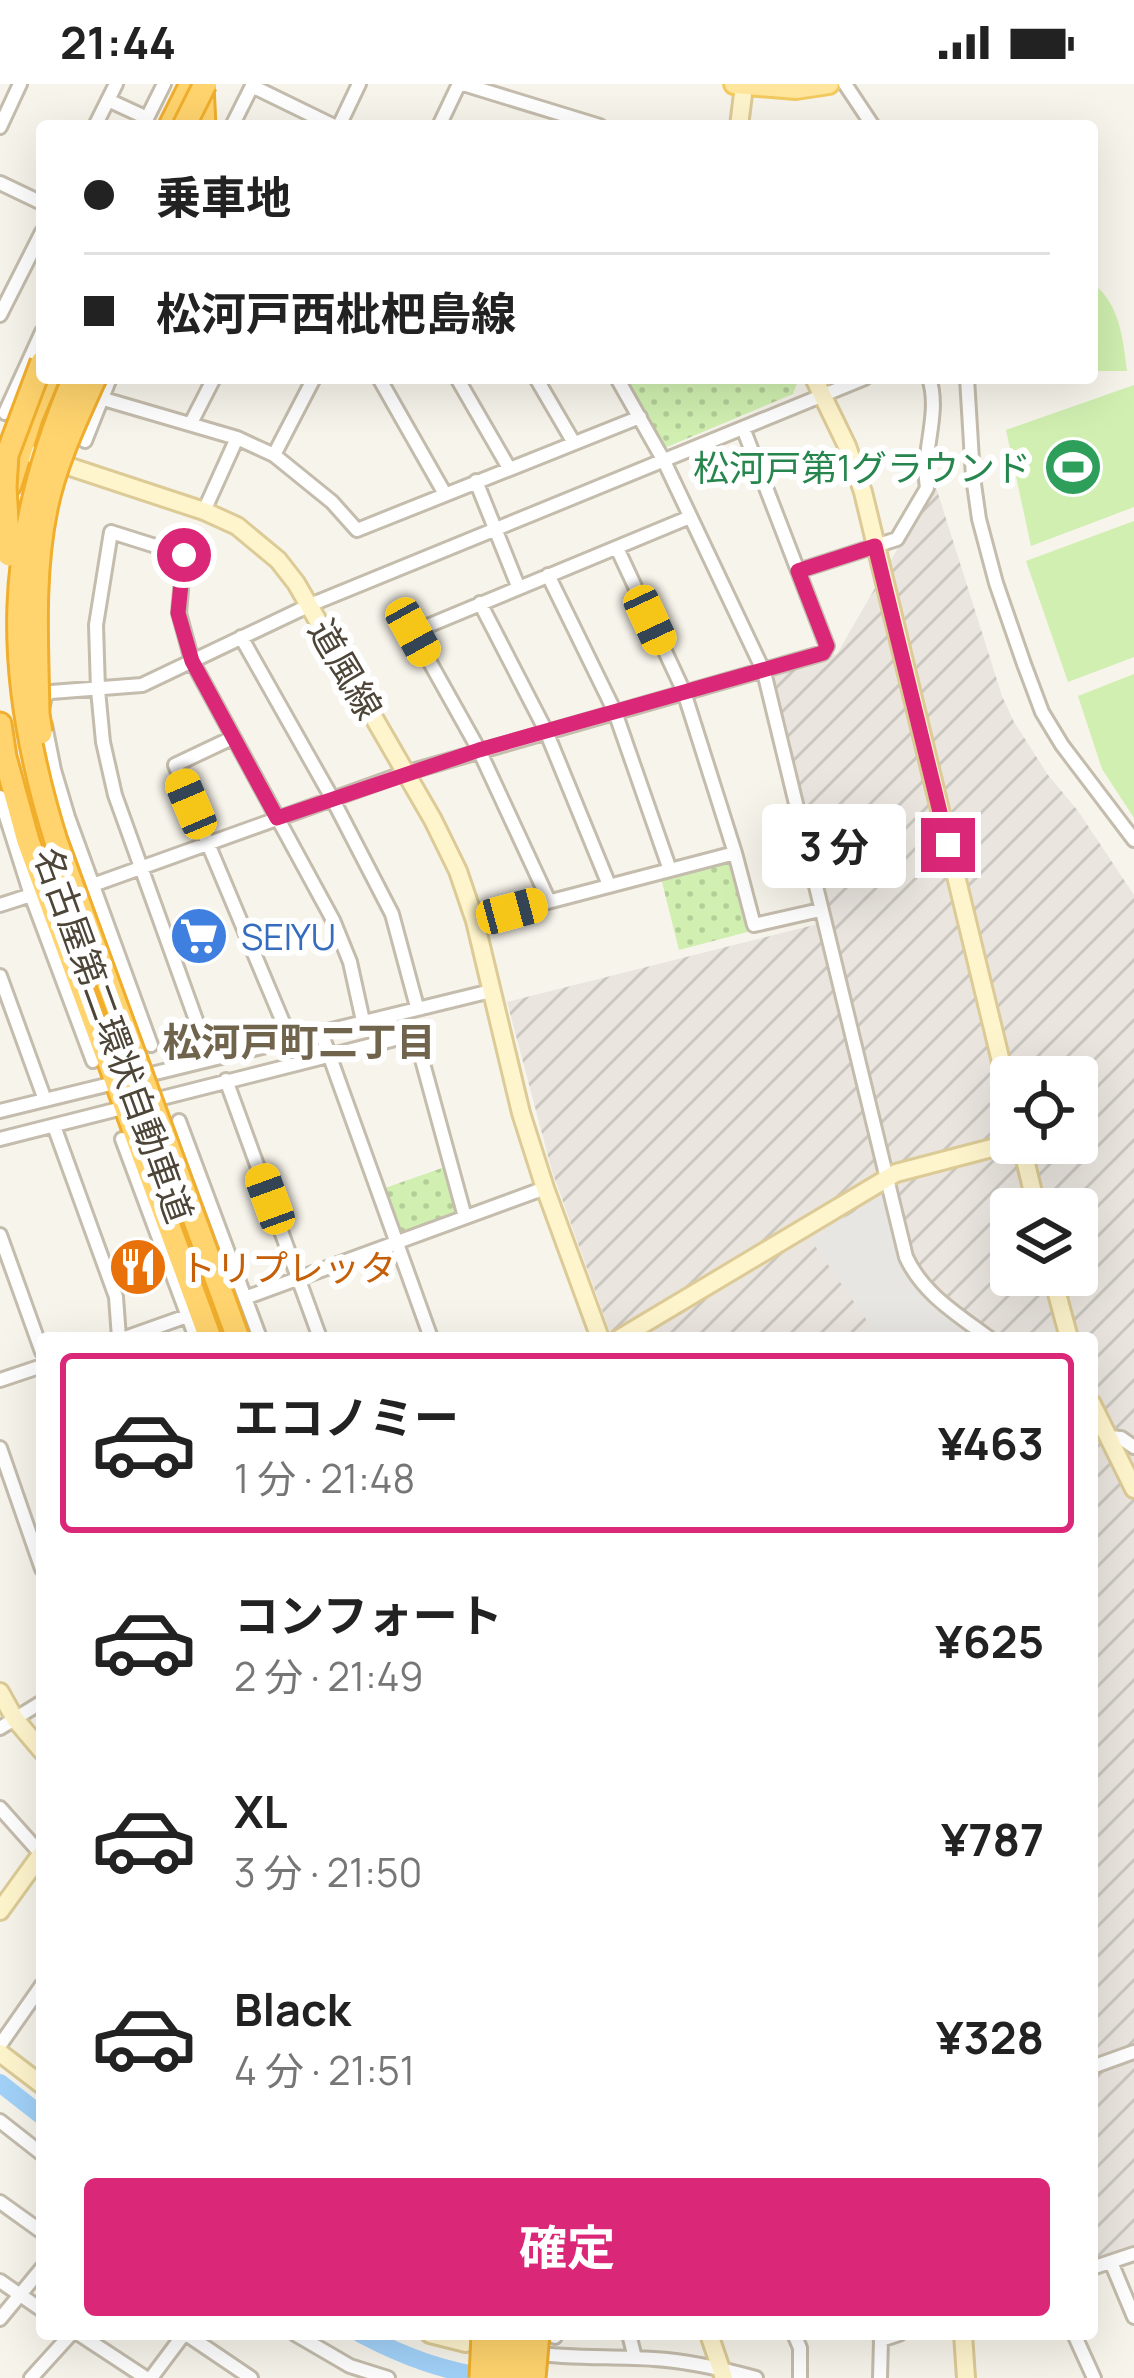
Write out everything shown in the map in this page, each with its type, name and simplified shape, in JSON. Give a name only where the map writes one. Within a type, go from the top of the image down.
[{"type":"highway","points":[[173,120],[191,84]]},
{"type":"highway","points":[[187,120],[203,84]]},
{"type":"highway","points":[[201,120],[203,84]]},
{"type":"highway","points":[[204,120],[220,84]]},
{"type":"highway","points":[[5,546],[8,454],[33,366]]},
{"type":"highway","points":[[5,546],[10,448],[49,384]]},
{"type":"highway","name":"名古屋第二環状自動車道","points":[[49,384],[5,546],[8,688],[14,736],[82,954],[222,1332]]},
{"type":"highway","name":"名古屋第二環状自動車道","points":[[72,384],[43,460],[28,520],[19,599],[21,688],[37,782],[236,1332]]},
{"type":"highway","points":[[92,384],[46,509],[38,576],[38,714],[58,817],[112,993]]},
{"type":"highway","points":[[0,724],[28,841],[147,1165],[159,1219],[207,1332]]},
{"type":"highway","points":[[514,2378],[517,2340]]},
{"type":"highway","points":[[534,2378],[547,2340]]},
{"type":"highway","points":[[481,2378],[490,2350]]},
{"type":"main road","points":[[734,84],[796,89],[830,84]]},
{"type":"street","points":[[0,128],[20,84]]},
{"type":"street","points":[[98,120],[116,84]]},
{"type":"street","points":[[146,120],[164,84]]},
{"type":"street","points":[[339,120],[359,84]]},
{"type":"street","points":[[443,120],[461,84],[577,120]]},
{"type":"street","points":[[844,84],[869,120]]},
{"type":"street","points":[[235,120],[252,85],[324,120]]},
{"type":"street","points":[[740,120],[744,85]]},
{"type":"street","points":[[108,100],[142,120]]},
{"type":"street","points":[[0,183],[36,200]]},
{"type":"street","points":[[0,315],[36,261]]},
{"type":"street","points":[[5,413],[33,366]]},
{"type":"street","points":[[85,441],[108,384]]},
{"type":"street","points":[[191,424],[211,384]]},
{"type":"street","points":[[274,455],[311,384]]},
{"type":"street","points":[[382,384],[445,494]]},
{"type":"street","points":[[460,384],[509,468]]},
{"type":"street","points":[[540,384],[574,443]]},
{"type":"street","points":[[621,384],[664,460],[764,672],[906,1257],[928,1291],[980,1332]]},
{"type":"street","points":[[817,384],[863,492],[1000,1056]]},
{"type":"street","points":[[151,1045],[54,770],[45,696],[142,685],[310,605],[851,384]]},
{"type":"street","points":[[798,571],[897,539],[928,488],[924,470],[931,384]]},
{"type":"street","points":[[967,384],[980,519],[1024,664],[1042,712],[1062,745],[1134,840]]},
{"type":"street","points":[[107,400],[237,438],[274,455],[332,502],[357,530],[640,417]]},
{"type":"street","points":[[93,885],[405,772],[823,653],[827,646],[743,428]]},
{"type":"street","points":[[204,511],[237,438]]},
{"type":"street","name":"道風線","points":[[10,448],[237,526],[278,560],[310,605],[458,872],[475,921],[521,1113],[598,1332]]},
{"type":"street","points":[[476,482],[518,586]]},
{"type":"street","points":[[549,901],[479,750],[413,632],[690,517]]},
{"type":"street","points":[[210,1059],[140,868],[103,742],[96,625],[111,532],[184,555],[178,613],[192,661],[343,942],[363,1021]]},
{"type":"street","points":[[617,548],[684,692],[754,925],[820,910]]},
{"type":"street","points":[[548,575],[615,712],[670,869]]},
{"type":"street","points":[[480,603],[547,731],[609,885]]},
{"type":"street","points":[[242,637],[392,914],[417,1007]]},
{"type":"street","points":[[232,738],[175,765],[290,1039]]},
{"type":"street","points":[[0,797],[93,1060]]},
{"type":"street","points":[[475,921],[735,853]]},
{"type":"street","points":[[0,905],[31,895]]},
{"type":"street","points":[[79,981],[110,932]]},
{"type":"street","points":[[0,976],[45,1100]]},
{"type":"street","points":[[0,1111],[490,991]]},
{"type":"street","points":[[321,1032],[429,1332]]},
{"type":"street","points":[[0,1139],[415,1034],[465,1217]]},
{"type":"street","points":[[226,1080],[318,1332]]},
{"type":"street","points":[[179,1120],[258,1332]]},
{"type":"street","points":[[54,1126],[116,1297],[121,1332]]},
{"type":"street","points":[[122,1139],[159,1219],[194,1332]]},
{"type":"street","points":[[630,1332],[896,1172],[990,1148]]},
{"type":"street","points":[[147,1165],[208,1198]]},
{"type":"street","points":[[245,1298],[544,1188]]},
{"type":"street","points":[[0,1235],[36,1335]]},
{"type":"street","points":[[1058,1296],[1068,1332]]},
{"type":"street","points":[[140,1332],[188,1316]]},
{"type":"street","points":[[0,1380],[36,1368]]},
{"type":"street","points":[[1098,1420],[1134,1489]]},
{"type":"street","points":[[1107,1437],[1134,1447]]},
{"type":"street","points":[[0,1448],[36,1552]]},
{"type":"street","points":[[0,1692],[8,1724],[36,1746]]},
{"type":"street","points":[[8,1724],[36,1706]]},
{"type":"street","points":[[0,1808],[36,1847]]},
{"type":"street","points":[[0,1911],[36,1861]]},
{"type":"street","points":[[36,1994],[0,2049],[36,2080]]},
{"type":"street","points":[[1098,2065],[1134,2052]]},
{"type":"street","points":[[0,2121],[36,2149]]},
{"type":"street","points":[[0,2202],[36,2228]]},
{"type":"street","points":[[1098,2266],[1134,2254]]},
{"type":"street","points":[[1111,2262],[1134,2317]]},
{"type":"street","points":[[0,2319],[36,2276]]},
{"type":"street","points":[[0,2282],[36,2306]]},
{"type":"street","points":[[31,2378],[69,2340]]},
{"type":"street","points":[[85,2340],[148,2378],[180,2340]]},
{"type":"street","points":[[194,2340],[251,2378]]},
{"type":"street","points":[[303,2340],[347,2372],[388,2378]]},
{"type":"street","points":[[452,2340],[490,2350],[634,2358],[756,2378]]},
{"type":"street","points":[[630,2340],[634,2358]]},
{"type":"street","points":[[711,2340],[723,2373]]},
{"type":"street","points":[[797,2340],[800,2378]]},
{"type":"street","points":[[880,2340],[880,2378]]},
{"type":"street","points":[[963,2340],[966,2378],[979,2378]]},
{"type":"street","points":[[1077,2340],[1094,2378]]},
{"type":"shaded area","points":[[935,484],[1014,722],[1134,895],[1134,2247],[1098,2259],[1098,1332],[610,1332],[552,1171],[507,1002],[830,921],[771,677],[837,654]]},
{"type":"shaded area","points":[[882,1195],[887,1197],[911,1277],[974,1332],[875,1332],[810,1239]]},
{"type":"green space","points":[[1098,288],[1114,311],[1127,371],[1098,371]]},
{"type":"green space","points":[[627,384],[797,384],[793,394],[667,447]]},
{"type":"green space","name":"松河戸第1グラウンド","points":[[1134,385],[1134,507],[1031,546],[1006,430]]},
{"type":"green space","points":[[1134,521],[1134,657],[1068,682],[1026,561]]},
{"type":"green space","points":[[1134,674],[1134,818],[1102,769],[1078,696]]},
{"type":"green space","points":[[730,860],[751,931],[679,950],[661,878]]},
{"type":"green space","points":[[445,1167],[457,1214],[401,1234],[385,1188]]},
{"type":"waterway","points":[[0,2083],[36,2111]]},
{"type":"waterway","points":[[373,2340],[425,2362],[492,2378]]},
{"type":"place","name":"松河戸第1グラウンド","points":[[1073,467]]},
{"type":"place","name":"SEIYU","points":[[199,936]]},
{"type":"place","name":"トリプレッタ","points":[[138,1267]]},
{"type":"district","name":"松河戸町二丁目","points":[[299,1041]]},
{"type":"route","points":[[184,555],[178,613],[192,661],[277,818],[405,772],[823,653],[827,646],[798,571],[875,546],[948,845]]}]
